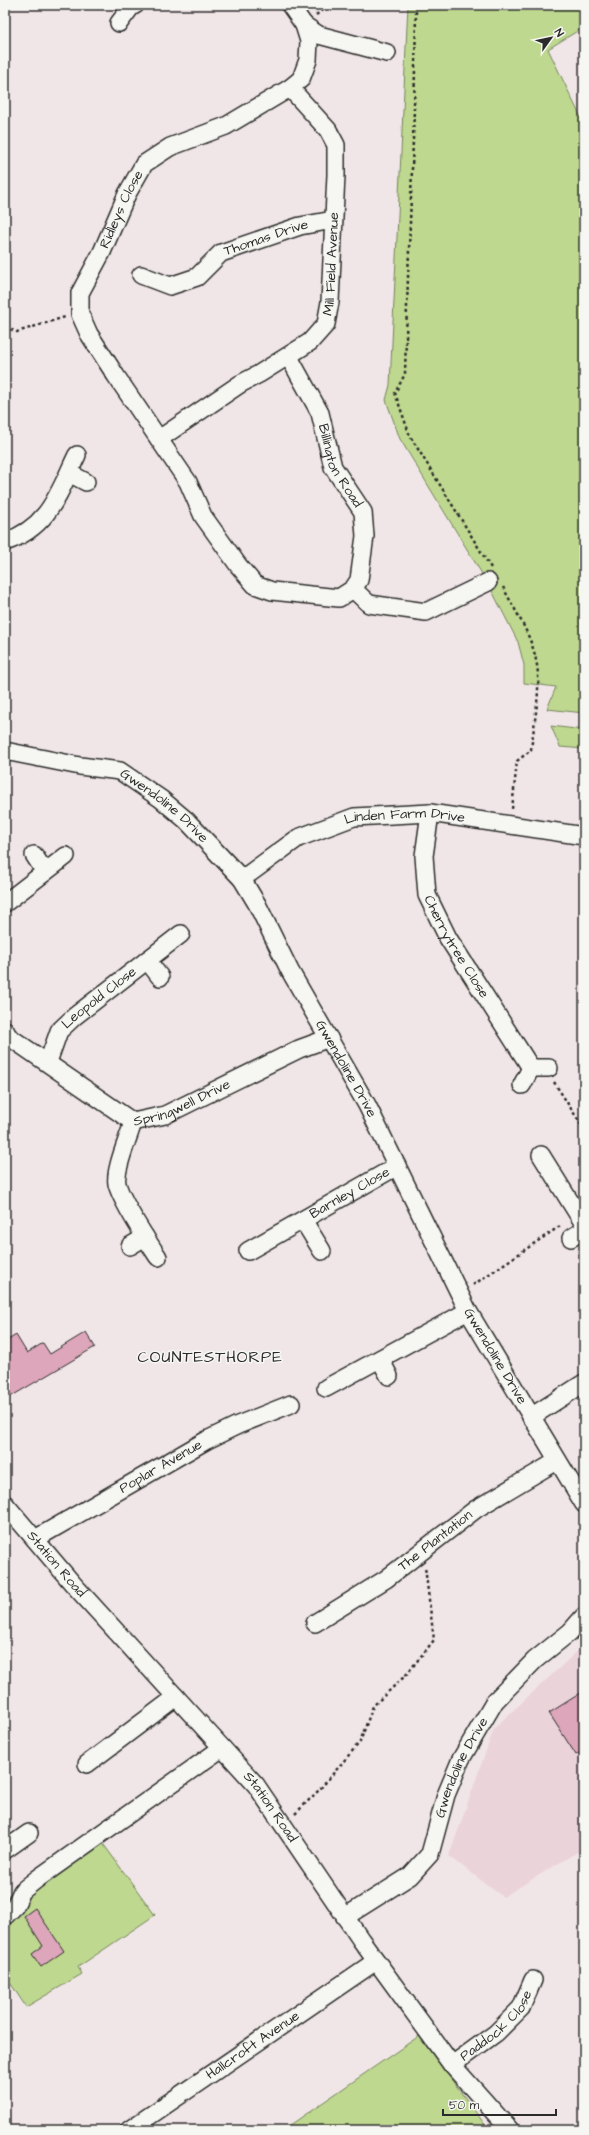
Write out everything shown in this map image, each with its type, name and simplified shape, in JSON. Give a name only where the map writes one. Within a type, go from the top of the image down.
[{"type":"street","name":"Ridleys Close","points":[[160,439],[89,334],[80,314],[80,293],[102,252],[127,194],[144,164],[170,147],[226,126],[290,88],[301,79],[308,60],[309,41],[304,25],[290,5]]},
{"type":"street","points":[[119,23],[132,6]]},
{"type":"street","points":[[304,25],[319,35],[386,53]]},
{"type":"street","name":"Mill Field Avenue","points":[[160,439],[240,384],[289,357],[310,342],[326,324],[330,302],[336,145],[328,130],[290,88]]},
{"type":"street","name":"Thomas Drive","points":[[142,275],[170,286],[197,277],[221,253],[300,226],[333,220]]},
{"type":"street","name":"Billington Road","points":[[289,357],[320,412],[333,467],[363,512],[365,536],[359,580],[353,589]]},
{"type":"street","points":[[160,439],[188,482],[203,516],[238,565],[255,585],[272,590],[339,598],[353,589],[369,604],[426,612],[494,579]]},
{"type":"street","points":[[5,542],[19,537],[37,526],[52,506],[77,455]]},
{"type":"street","points":[[68,473],[86,482]]},
{"type":"street","name":"Gwendoline Drive","points":[[5,751],[80,766],[120,771],[161,799],[186,820],[242,879],[257,904],[290,971],[367,1105],[468,1312],[584,1504]]},
{"type":"street","name":"Linden Farm Drive","points":[[242,879],[298,838],[354,818],[430,813],[584,836]]},
{"type":"street","name":"Cherrytree Close","points":[[430,813],[424,856],[427,895],[448,938],[531,1068]]},
{"type":"street","points":[[34,855],[45,872]]},
{"type":"street","points":[[5,903],[66,856]]},
{"type":"street","name":"Leopold Close","points":[[48,1062],[59,1031],[75,1016],[181,934]]},
{"type":"street","name":"Leopold Close","points":[[147,960],[160,977]]},
{"type":"street","name":"Springwell Drive","points":[[5,1030],[8,1036],[48,1062],[133,1122],[165,1116],[299,1049],[329,1038]]},
{"type":"street","points":[[522,1085],[531,1068],[549,1068]]},
{"type":"street","points":[[133,1122],[119,1167],[117,1184],[123,1198],[158,1257]]},
{"type":"street","points":[[541,1155],[579,1226]]},
{"type":"street","name":"Barnley Close","points":[[248,1251],[397,1166]]},
{"type":"street","name":"Barnley Close","points":[[303,1220],[322,1251]]},
{"type":"street","points":[[130,1246],[146,1237]]},
{"type":"street","points":[[326,1388],[468,1312]]},
{"type":"street","points":[[380,1359],[389,1376]]},
{"type":"street","points":[[531,1417],[584,1383]]},
{"type":"street","name":"Poplar Avenue","points":[[35,1539],[207,1440],[238,1425],[291,1404]]},
{"type":"street","name":"The Plantation","points":[[315,1623],[386,1579],[422,1549],[476,1509],[557,1461]]},
{"type":"street","name":"Station Road","points":[[5,1504],[72,1584],[256,1785],[284,1824],[345,1917],[452,2066],[510,2130]]},
{"type":"street","name":"Gwendoline Drive","points":[[345,1917],[410,1876],[430,1854],[446,1795],[461,1759],[495,1701],[535,1660],[570,1632],[584,1616]]},
{"type":"street","points":[[87,1764],[176,1698]]},
{"type":"street","points":[[5,1916],[15,1906],[22,1891],[37,1879],[222,1748]]},
{"type":"street","points":[[5,1850],[29,1833]]},
{"type":"street","name":"Hallcroft Avenue","points":[[129,2130],[376,1961]]},
{"type":"street","name":"Paddock Close","points":[[452,2066],[496,2033],[521,2008],[533,1980]]},
{"type":"path","points":[[416,5],[415,92],[405,374],[395,394],[410,436],[530,638],[536,661],[537,685],[531,750],[517,761],[510,824]]},
{"type":"path","points":[[5,328],[17,332],[65,317],[80,314]]},
{"type":"path","points":[[549,1068],[550,1076],[584,1129]]},
{"type":"path","points":[[460,1295],[518,1253],[579,1226]]},
{"type":"path","points":[[284,1824],[320,1789],[360,1742],[373,1706],[406,1675],[434,1640],[422,1549]]},
{"type":"shaded area","points":[[584,1645],[584,1848],[503,1897],[449,1856],[494,1728]]},
{"type":"green space","points":[[408,5],[584,5],[584,27],[548,49],[584,124],[584,713],[547,709],[556,687],[524,683],[524,665],[518,642],[490,587],[400,439],[386,400],[390,385]]},
{"type":"green space","points":[[551,726],[584,730],[584,749],[560,747]]},
{"type":"green space","points":[[96,1834],[155,1915],[78,1967],[82,1974],[26,2007],[5,1975],[5,1898]]},
{"type":"green space","points":[[419,2036],[489,2130],[283,2130]]},
{"type":"building","points":[[86,1332],[95,1347],[5,1400],[5,1342],[16,1335],[27,1353],[43,1343],[50,1354]]},
{"type":"building","points":[[584,1691],[584,1750],[576,1755],[549,1713]]},
{"type":"building","points":[[35,1908],[64,1951],[41,1967],[32,1954],[43,1946],[24,1916]]},
{"type":"district","name":"COUNTESTHORPE","points":[[210,1357]]}]
